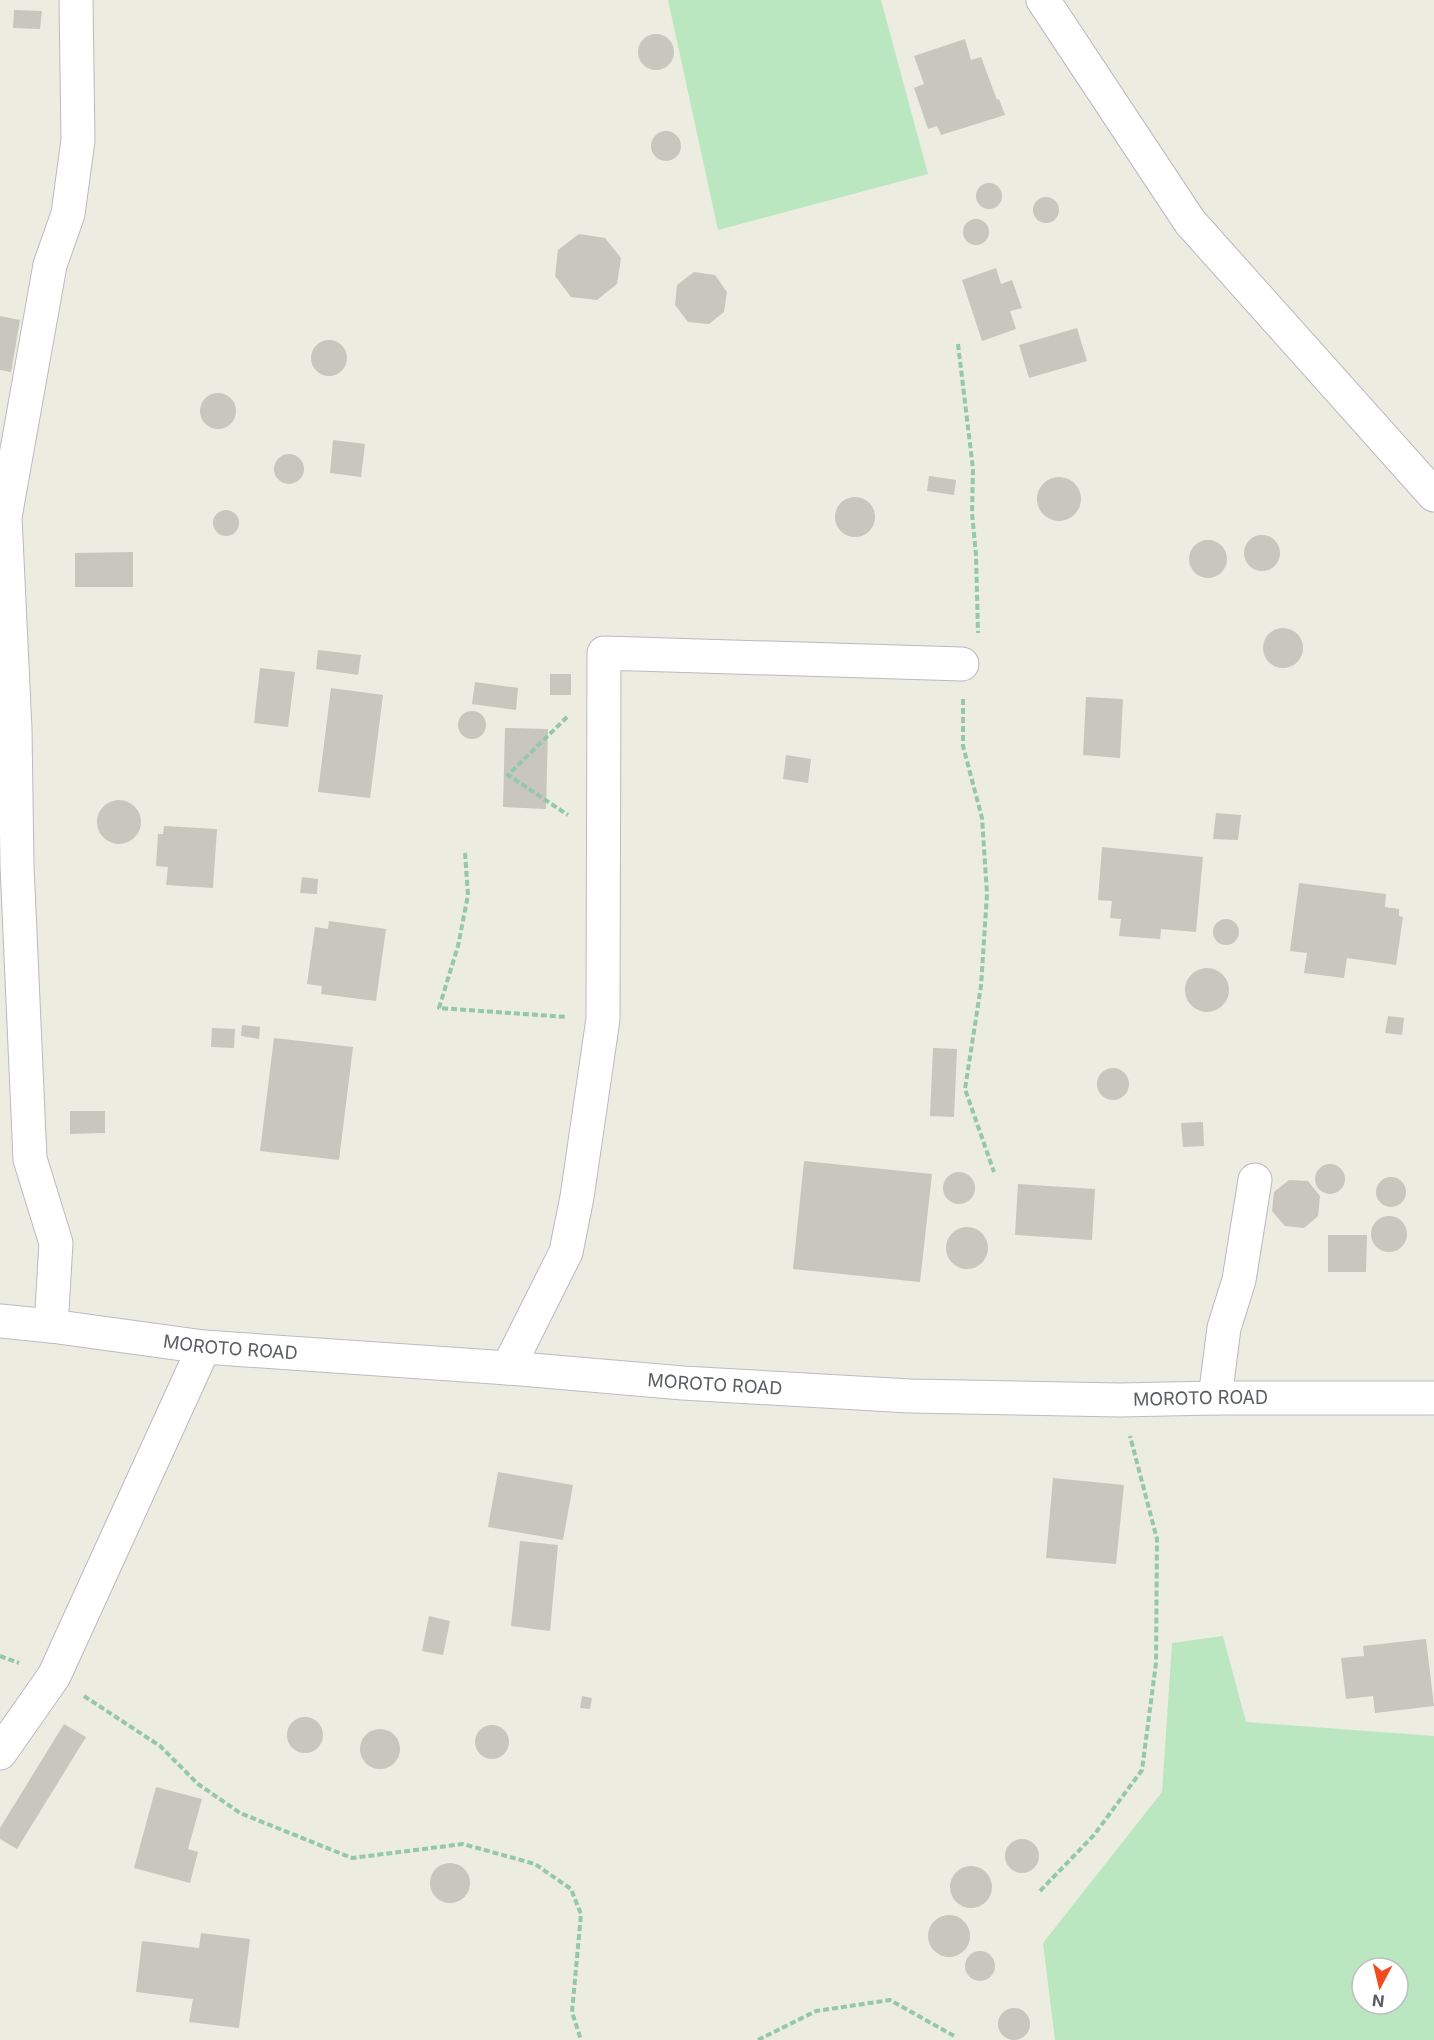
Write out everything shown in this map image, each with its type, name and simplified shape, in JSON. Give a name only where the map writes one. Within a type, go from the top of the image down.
[{"type":"street","points":[[51,1326],[56,1243],[30,1159],[9,902],[15,729],[4,517],[50,265],[68,213],[78,140],[76,0]]},
{"type":"street","points":[[1044,0],[1190,222],[1434,495]]},
{"type":"street","points":[[508,1368],[566,1252],[577,1197],[603,1019],[604,653],[962,664]]},
{"type":"street","points":[[1215,1398],[1224,1328],[1239,1280],[1255,1180]]},
{"type":"street","name":"MOROTO ROAD","points":[[0,1321],[204,1347],[684,1383],[910,1396],[1120,1400],[1434,1398]]},
{"type":"street","points":[[0,1753],[54,1676],[204,1347]]},
{"type":"path","points":[[958,344],[973,469],[972,513],[976,555],[978,635],[962,664],[963,746],[982,818],[987,894],[981,986],[965,1089],[994,1172]]},
{"type":"path","points":[[603,839],[508,775],[604,681]]},
{"type":"path","points":[[465,853],[468,895],[458,946],[439,1008],[603,1019]]},
{"type":"path","points":[[1040,1892],[1094,1835],[1142,1770],[1156,1662],[1157,1539],[1120,1400]]},
{"type":"path","points":[[0,1656],[54,1676],[160,1746],[198,1784],[240,1813],[352,1858],[463,1844],[535,1863],[572,1889],[581,1914],[572,2012],[581,2040]]},
{"type":"path","points":[[758,2040],[816,2011],[890,2000],[956,2037]]},
{"type":"green space","points":[[668,0],[881,0],[928,174],[718,230]]},
{"type":"green space","points":[[1223,1636],[1246,1722],[1434,1736],[1434,2040],[1055,2040],[1043,1943],[1162,1792],[1172,1643]]},
{"type":"building","points":[[14,10],[42,11],[40,29],[13,28]]},
{"type":"building","points":[[656,34],[669,39],[674,52],[669,65],[656,70],[643,65],[638,52],[643,39]]},
{"type":"building","points":[[965,39],[971,60],[981,57],[1005,115],[941,135],[937,126],[928,129],[914,88],[924,84],[914,56]]},
{"type":"building","points":[[666,131],[672,132],[680,140],[680,152],[672,160],[666,161],[660,160],[652,152],[651,146],[652,140],[660,132]]},
{"type":"building","points":[[989,183],[998,187],[1002,196],[998,205],[989,209],[980,205],[976,196],[980,187]]},
{"type":"building","points":[[1046,197],[1055,201],[1059,210],[1055,219],[1046,223],[1037,219],[1033,210],[1037,201]]},
{"type":"building","points":[[976,219],[985,223],[989,232],[985,241],[976,245],[967,241],[963,232],[967,223]]},
{"type":"building","points":[[579,234],[605,238],[621,258],[617,284],[597,300],[571,297],[555,276],[558,250]]},
{"type":"building","points":[[996,268],[1001,284],[1012,280],[1022,308],[1010,311],[1016,329],[982,341],[962,280]]},
{"type":"building","points":[[694,272],[715,275],[727,292],[724,312],[709,324],[688,322],[675,305],[677,285]]},
{"type":"building","points":[[0,316],[20,320],[11,372],[0,370]]},
{"type":"building","points":[[1077,328],[1087,361],[1029,378],[1019,345]]},
{"type":"building","points":[[329,340],[342,345],[347,358],[342,371],[329,376],[316,371],[311,358],[316,345]]},
{"type":"building","points":[[218,393],[231,398],[236,411],[231,424],[218,429],[205,424],[200,411],[205,398]]},
{"type":"building","points":[[333,440],[365,444],[361,477],[330,473]]},
{"type":"building","points":[[289,454],[295,455],[303,463],[303,475],[295,483],[289,484],[283,483],[275,475],[274,469],[275,463],[283,455]]},
{"type":"building","points":[[929,476],[956,480],[954,495],[927,491]]},
{"type":"building","points":[[1059,477],[1068,478],[1075,483],[1080,490],[1080,508],[1075,515],[1068,520],[1059,521],[1050,520],[1043,515],[1038,508],[1037,499],[1038,490],[1043,483],[1050,478]]},
{"type":"building","points":[[855,497],[869,503],[875,517],[869,531],[855,537],[841,531],[835,517],[841,503]]},
{"type":"building","points":[[226,510],[235,514],[239,523],[235,532],[226,536],[217,532],[213,523],[217,514]]},
{"type":"building","points":[[1262,535],[1275,540],[1280,553],[1275,566],[1262,571],[1249,566],[1244,553],[1249,540]]},
{"type":"building","points":[[1208,540],[1221,546],[1227,559],[1221,572],[1208,578],[1195,572],[1189,559],[1195,546]]},
{"type":"building","points":[[133,552],[133,587],[75,587],[75,553]]},
{"type":"building","points":[[1283,628],[1291,629],[1297,634],[1302,640],[1302,656],[1297,662],[1291,667],[1283,668],[1275,667],[1269,662],[1264,656],[1263,648],[1264,640],[1269,634],[1275,629]]},
{"type":"building","points":[[318,650],[361,655],[358,675],[316,669]]},
{"type":"building","points":[[260,668],[295,672],[288,727],[254,723]]},
{"type":"building","points":[[550,674],[571,674],[571,695],[550,695]]},
{"type":"building","points":[[475,682],[518,688],[516,710],[472,704]]},
{"type":"building","points":[[331,688],[383,695],[370,798],[318,792]]},
{"type":"building","points":[[1086,697],[1123,699],[1120,758],[1083,755]]},
{"type":"building","points":[[472,711],[482,715],[486,725],[482,735],[472,739],[462,735],[458,725],[462,715]]},
{"type":"building","points":[[505,728],[548,729],[546,809],[503,807]]},
{"type":"building","points":[[786,755],[811,759],[808,783],[783,779]]},
{"type":"building","points":[[119,800],[128,801],[135,806],[140,813],[140,831],[135,838],[128,843],[119,844],[110,843],[103,838],[98,831],[97,822],[98,813],[103,806],[110,801]]},
{"type":"building","points":[[1216,813],[1241,815],[1238,840],[1213,839]]},
{"type":"building","points":[[164,826],[217,829],[213,888],[166,885],[168,867],[156,866],[158,834],[163,834]]},
{"type":"building","points":[[1102,847],[1203,857],[1196,932],[1161,929],[1160,939],[1119,936],[1121,919],[1110,918],[1112,901],[1098,900]]},
{"type":"building","points":[[302,877],[318,879],[317,894],[300,893]]},
{"type":"building","points":[[1299,883],[1386,894],[1385,907],[1399,909],[1399,916],[1403,917],[1396,965],[1347,958],[1344,978],[1304,973],[1307,953],[1290,951]]},
{"type":"building","points":[[1226,919],[1235,923],[1239,932],[1235,941],[1226,945],[1217,941],[1213,932],[1217,923]]},
{"type":"building","points":[[329,921],[386,929],[376,1001],[321,994],[322,986],[307,984],[315,927],[328,929]]},
{"type":"building","points":[[1207,968],[1223,974],[1229,990],[1223,1006],[1207,1012],[1191,1006],[1185,990],[1191,974]]},
{"type":"building","points":[[1388,1016],[1404,1018],[1402,1035],[1385,1033]]},
{"type":"building","points":[[242,1025],[260,1027],[259,1039],[241,1036]]},
{"type":"building","points":[[212,1028],[235,1029],[234,1048],[211,1047]]},
{"type":"building","points":[[274,1038],[353,1047],[339,1160],[260,1151]]},
{"type":"building","points":[[933,1048],[957,1049],[954,1117],[930,1116]]},
{"type":"building","points":[[1113,1068],[1124,1073],[1129,1084],[1124,1095],[1113,1100],[1102,1095],[1097,1084],[1102,1073]]},
{"type":"building","points":[[70,1111],[105,1111],[105,1133],[70,1134]]},
{"type":"building","points":[[1203,1122],[1204,1146],[1183,1147],[1181,1123]]},
{"type":"building","points":[[804,1161],[932,1174],[920,1282],[793,1269]]},
{"type":"building","points":[[1330,1164],[1336,1165],[1344,1173],[1344,1185],[1336,1193],[1330,1194],[1324,1193],[1316,1185],[1315,1179],[1316,1173],[1324,1165]]},
{"type":"building","points":[[959,1172],[970,1177],[975,1188],[970,1199],[959,1204],[948,1199],[943,1188],[948,1177]]},
{"type":"building","points":[[1391,1177],[1402,1181],[1406,1192],[1402,1203],[1391,1207],[1380,1203],[1376,1192],[1380,1181]]},
{"type":"building","points":[[1289,1180],[1308,1181],[1320,1196],[1318,1216],[1304,1228],[1285,1226],[1272,1211],[1274,1192]]},
{"type":"building","points":[[1018,1184],[1095,1189],[1092,1240],[1015,1235]]},
{"type":"building","points":[[1389,1216],[1401,1222],[1407,1234],[1401,1246],[1389,1252],[1377,1246],[1371,1234],[1377,1222]]},
{"type":"building","points":[[967,1227],[975,1228],[982,1233],[987,1240],[987,1256],[982,1263],[975,1268],[967,1269],[959,1268],[952,1263],[947,1256],[946,1248],[947,1240],[952,1233],[959,1228]]},
{"type":"building","points":[[1328,1235],[1367,1235],[1366,1272],[1328,1272]]},
{"type":"building","points":[[498,1472],[573,1485],[563,1540],[488,1527]]},
{"type":"building","points":[[1053,1478],[1124,1485],[1116,1564],[1046,1558]]},
{"type":"building","points":[[520,1541],[558,1545],[550,1631],[511,1626]]},
{"type":"building","points":[[429,1616],[450,1621],[443,1655],[422,1651]]},
{"type":"building","points":[[1426,1639],[1434,1706],[1375,1713],[1373,1696],[1346,1699],[1341,1658],[1364,1656],[1363,1646]]},
{"type":"building","points":[[582,1696],[592,1698],[590,1709],[580,1708]]},
{"type":"building","points":[[305,1717],[318,1722],[323,1735],[318,1748],[305,1753],[292,1748],[287,1735],[292,1722]]},
{"type":"building","points":[[64,1724],[86,1737],[17,1849],[0,1839],[0,1828]]},
{"type":"building","points":[[492,1725],[504,1730],[509,1742],[504,1754],[492,1759],[480,1754],[475,1742],[480,1730]]},
{"type":"building","points":[[380,1729],[394,1735],[400,1749],[394,1763],[380,1769],[366,1763],[360,1749],[366,1735]]},
{"type":"building","points":[[156,1787],[202,1799],[188,1849],[198,1852],[190,1883],[134,1868]]},
{"type":"building","points":[[1022,1839],[1034,1844],[1039,1856],[1034,1868],[1022,1873],[1010,1868],[1005,1856],[1010,1844]]},
{"type":"building","points":[[450,1863],[464,1869],[470,1883],[464,1897],[450,1903],[436,1897],[430,1883],[436,1869]]},
{"type":"building","points":[[971,1866],[979,1867],[986,1872],[991,1879],[991,1895],[986,1902],[979,1907],[971,1908],[963,1907],[956,1902],[951,1895],[950,1887],[951,1879],[956,1872],[963,1867]]},
{"type":"building","points":[[949,1915],[957,1916],[964,1921],[969,1928],[969,1944],[964,1951],[957,1956],[949,1957],[941,1956],[934,1951],[929,1944],[928,1936],[929,1928],[934,1921],[941,1916]]},
{"type":"building","points":[[201,1933],[250,1939],[239,2028],[189,2022],[193,1999],[136,1992],[142,1941],[199,1948]]},
{"type":"building","points":[[980,1951],[991,1955],[995,1966],[991,1977],[980,1981],[969,1977],[965,1966],[969,1955]]},
{"type":"building","points":[[1014,2008],[1025,2013],[1030,2024],[1025,2035],[1014,2040],[1003,2035],[998,2024],[1003,2013]]}]
